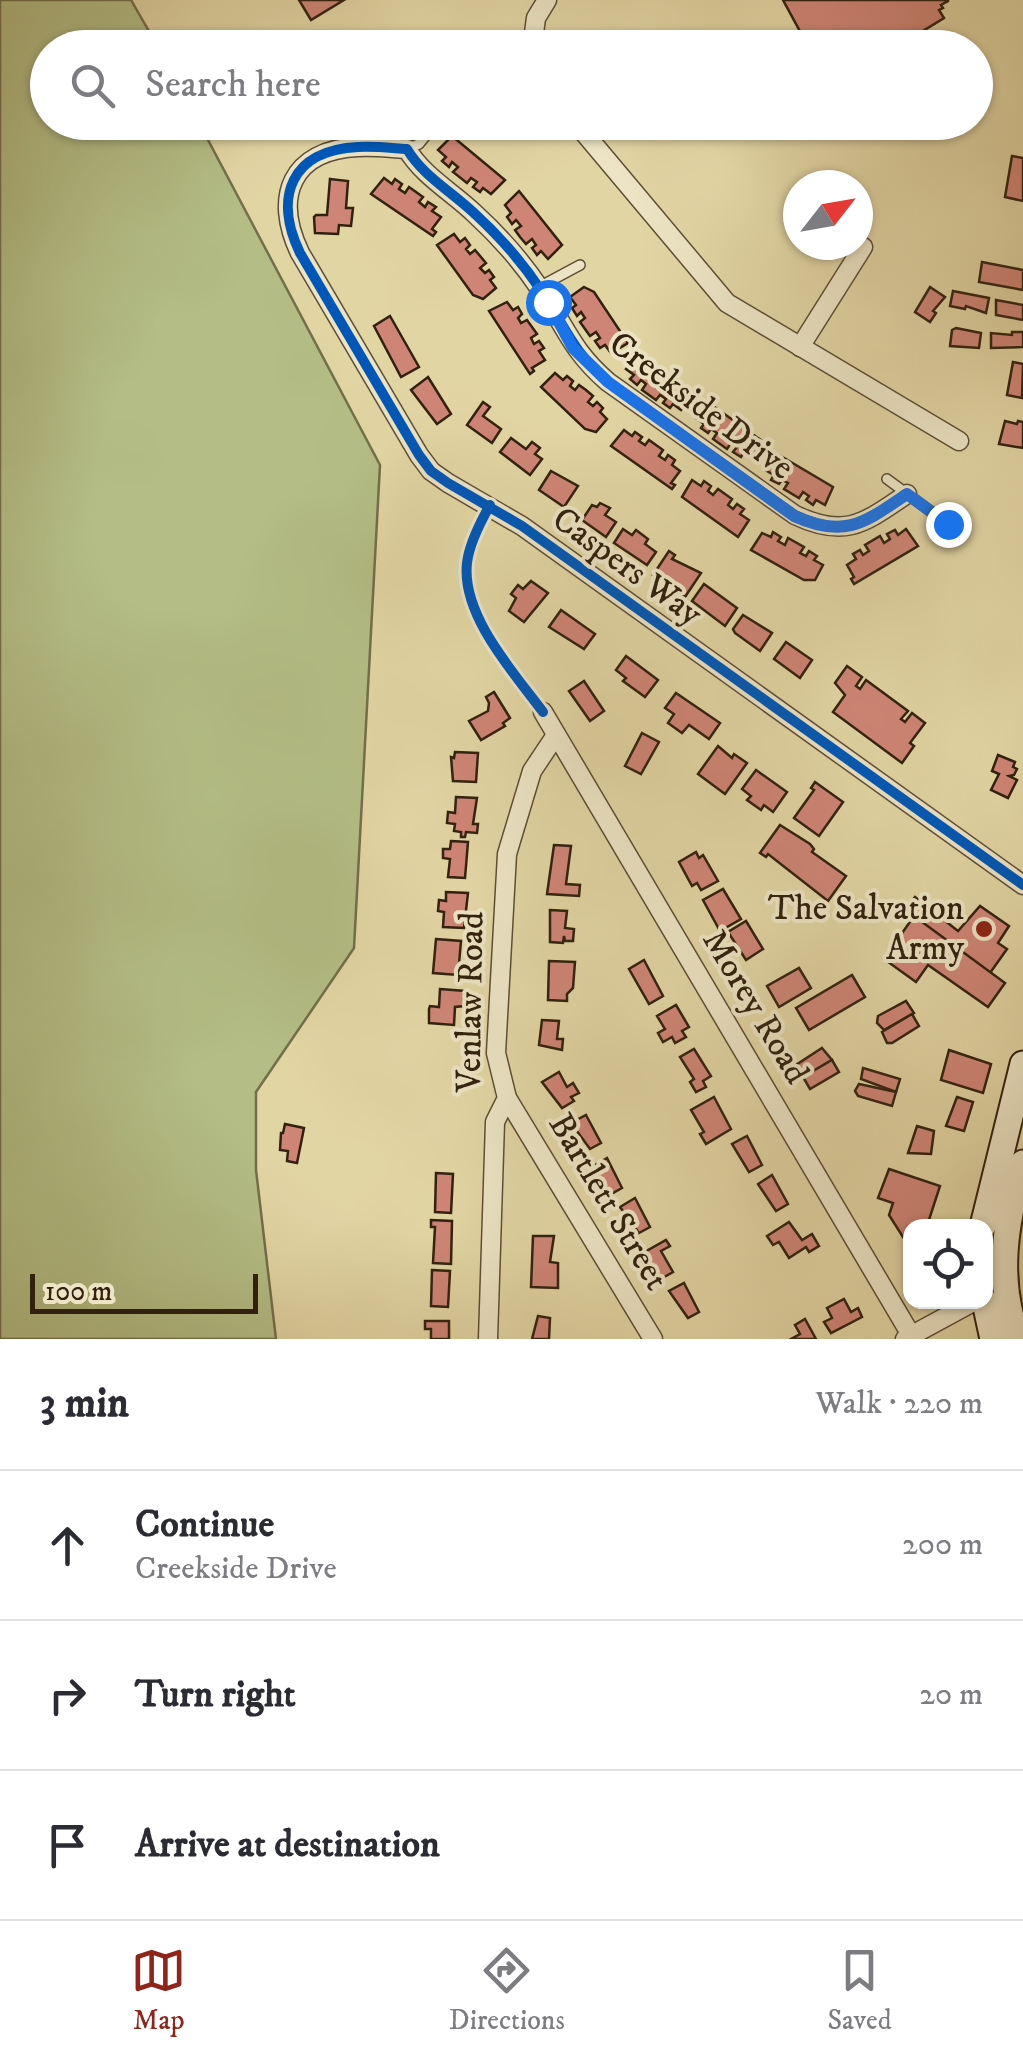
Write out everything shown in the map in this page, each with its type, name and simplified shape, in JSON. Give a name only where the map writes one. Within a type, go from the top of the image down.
[{"type":"main road","points":[[986,1219],[1023,1064]]},
{"type":"main road","points":[[992,1339],[1010,1209],[1023,1163]]},
{"type":"main road","points":[[1010,1209],[1023,1236]]},
{"type":"main road","points":[[1000,1290],[1018,1339]]},
{"type":"street","points":[[534,30],[536,18],[547,0]]},
{"type":"street","points":[[590,140],[727,303],[959,440]]},
{"type":"street","name":"Caspers Way","points":[[407,149],[358,146],[315,158],[302,169],[288,192],[286,219],[300,253],[419,455],[432,470],[522,526],[1023,885]]},
{"type":"street","name":"Creekside Drive","points":[[407,149],[414,161],[486,225],[539,287],[573,348],[587,364],[794,516],[836,529],[874,516],[907,494]]},
{"type":"street","points":[[800,347],[855,260]]},
{"type":"street","name":"Morey Road","points":[[543,712],[908,1337]]},
{"type":"street","name":"Venlaw Road","points":[[488,1339],[495,1122],[507,1098],[496,1053],[507,854],[532,771],[556,735]]},
{"type":"street","name":"Bartlett Street","points":[[507,1098],[653,1339]]},
{"type":"street","points":[[908,1337],[936,1330],[964,1309]]},
{"type":"lane","points":[[407,149],[422,140]]},
{"type":"lane","points":[[539,287],[580,265]]},
{"type":"lane","points":[[887,479],[948,524]]},
{"type":"green space","points":[[0,0],[131,0],[148,30],[30,30],[30,140],[208,140],[380,465],[354,948],[256,1092],[256,1170],[276,1339],[0,1339]]},
{"type":"building","points":[[299,0],[344,0],[311,20]]},
{"type":"building","points":[[783,0],[948,0],[939,10],[944,18],[924,30],[799,30]]},
{"type":"building","points":[[448,140],[457,140],[505,180],[491,194],[483,188],[480,192],[473,187],[477,182],[471,178],[467,183],[453,172],[458,167],[452,162],[449,167],[442,161],[446,157],[438,150]]},
{"type":"building","points":[[1012,156],[1023,158],[1023,201],[1005,197]]},
{"type":"building","points":[[384,178],[392,184],[395,179],[402,184],[399,189],[405,193],[409,187],[423,197],[419,202],[425,207],[428,202],[436,207],[432,211],[441,217],[432,229],[436,232],[433,236],[371,194]]},
{"type":"building","points":[[330,179],[348,181],[346,208],[353,208],[351,226],[339,225],[338,234],[315,233],[314,217],[327,215]]},
{"type":"building","points":[[519,191],[562,245],[548,259],[541,251],[537,255],[532,239],[526,244],[515,230],[521,226],[516,220],[512,224],[507,217],[511,213],[505,205]]},
{"type":"building","points":[[454,234],[460,242],[465,238],[470,254],[475,250],[486,263],[480,268],[485,273],[489,270],[494,277],[490,280],[496,288],[483,299],[473,295],[437,245]]},
{"type":"building","points":[[982,262],[1023,270],[1023,290],[979,282]]},
{"type":"building","points":[[584,287],[594,292],[628,343],[611,353],[605,345],[600,348],[595,341],[600,338],[596,332],[590,336],[580,322],[585,318],[581,312],[577,316],[572,308],[576,305],[570,297]]},
{"type":"building","points":[[930,287],[945,297],[933,311],[936,313],[930,322],[915,312]]},
{"type":"building","points":[[953,291],[989,298],[986,313],[966,306],[950,306]]},
{"type":"building","points":[[996,300],[1023,305],[1023,320],[996,315]]},
{"type":"building","points":[[507,302],[513,310],[518,307],[521,323],[527,320],[537,334],[531,338],[534,344],[539,341],[544,348],[539,351],[545,360],[532,368],[530,374],[489,311]]},
{"type":"building","points":[[390,316],[419,367],[401,377],[374,326]]},
{"type":"building","points":[[952,330],[981,333],[979,348],[950,346]]},
{"type":"building","points":[[1023,332],[1023,347],[991,348],[991,333]]},
{"type":"building","points":[[639,354],[694,395],[681,410],[663,403],[666,399],[660,395],[656,400],[642,390],[646,384],[641,380],[637,385],[630,379],[634,375],[626,369]]},
{"type":"building","points":[[1013,362],[1023,364],[1022,398],[1007,395]]},
{"type":"building","points":[[555,373],[563,380],[567,376],[575,390],[579,385],[593,396],[588,402],[593,406],[597,402],[603,408],[600,412],[607,419],[596,432],[585,429],[541,387]]},
{"type":"building","points":[[428,377],[451,414],[437,424],[411,390]]},
{"type":"building","points":[[483,402],[490,407],[483,416],[501,429],[492,443],[467,425]]},
{"type":"building","points":[[709,403],[765,443],[752,458],[744,452],[741,457],[733,452],[737,447],[731,443],[727,449],[713,439],[717,433],[701,428],[704,424],[696,418]]},
{"type":"building","points":[[1005,421],[1023,422],[1023,448],[999,444]]},
{"type":"building","points":[[624,430],[642,437],[639,441],[645,445],[649,440],[663,450],[659,456],[665,460],[668,455],[675,460],[672,465],[680,471],[671,483],[675,485],[672,489],[611,446]]},
{"type":"building","points":[[511,438],[526,449],[532,442],[540,448],[535,454],[542,459],[530,475],[500,452]]},
{"type":"building","points":[[774,452],[833,487],[825,505],[816,500],[813,505],[803,492],[799,498],[784,489],[788,483],[771,480],[774,475],[765,470]]},
{"type":"building","points":[[551,471],[578,486],[564,507],[539,490]]},
{"type":"building","points":[[692,480],[701,486],[704,481],[711,486],[708,491],[713,495],[718,489],[732,499],[728,505],[733,509],[737,504],[744,509],[740,514],[749,520],[738,537],[682,497]]},
{"type":"building","points":[[600,503],[610,508],[605,515],[616,522],[606,537],[582,520],[592,505],[597,507]]},
{"type":"building","points":[[623,529],[632,535],[636,530],[648,539],[645,544],[656,552],[647,565],[614,543]]},
{"type":"building","points":[[906,529],[918,546],[854,584],[847,565],[856,559],[853,554],[860,550],[863,555],[869,551],[865,545],[880,536],[884,543],[890,539],[887,534],[895,530],[898,535]]},
{"type":"building","points":[[773,532],[785,545],[788,538],[804,547],[800,553],[806,556],[809,551],[817,556],[814,560],[823,565],[815,580],[804,580],[751,550],[762,533],[771,537]]},
{"type":"building","points":[[669,551],[675,555],[672,559],[701,573],[685,597],[653,575]]},
{"type":"building","points":[[531,581],[548,593],[524,622],[509,611],[516,598],[511,594],[518,585],[523,589]]},
{"type":"building","points":[[704,584],[737,608],[725,626],[692,601]]},
{"type":"building","points":[[561,610],[595,634],[584,649],[549,627]]},
{"type":"building","points":[[743,615],[772,633],[760,651],[733,629]]},
{"type":"building","points":[[786,642],[812,660],[800,678],[774,659]]},
{"type":"building","points":[[626,656],[658,680],[645,697],[623,681],[626,678],[616,670]]},
{"type":"building","points":[[847,666],[862,677],[856,686],[860,689],[866,680],[908,711],[901,719],[905,722],[912,713],[925,723],[910,743],[914,746],[902,763],[833,712],[845,695],[835,683]]},
{"type":"building","points":[[584,681],[604,711],[590,721],[569,691]]},
{"type":"building","points":[[494,692],[510,718],[503,723],[505,726],[481,740],[469,721],[488,711],[486,697]]},
{"type":"building","points":[[676,693],[720,723],[709,739],[689,725],[682,733],[668,723],[674,714],[665,708]]},
{"type":"building","points":[[642,733],[659,742],[641,774],[625,766]]},
{"type":"building","points":[[718,746],[732,758],[734,754],[747,763],[725,794],[698,774]]},
{"type":"building","points":[[455,752],[478,753],[476,782],[453,781],[451,757]]},
{"type":"building","points":[[998,755],[1015,762],[1013,767],[1017,769],[1009,776],[1017,780],[1008,798],[991,790],[999,774],[992,771]]},
{"type":"building","points":[[756,770],[787,792],[773,812],[764,805],[761,810],[747,800],[751,796],[742,789]]},
{"type":"building","points":[[815,782],[843,802],[819,836],[794,818],[814,790],[811,788]]},
{"type":"building","points":[[456,797],[477,798],[473,824],[478,824],[477,833],[466,832],[461,837],[461,832],[454,831],[455,824],[447,823],[448,812],[455,813]]},
{"type":"building","points":[[780,825],[810,844],[812,852],[846,876],[828,901],[768,854],[766,857],[760,853]]},
{"type":"building","points":[[451,841],[468,842],[465,878],[448,877],[450,859],[443,858],[443,849],[450,849]]},
{"type":"building","points":[[554,845],[571,846],[566,884],[580,885],[579,896],[547,894]]},
{"type":"building","points":[[696,852],[699,858],[703,855],[718,881],[701,890],[697,883],[692,886],[679,862]]},
{"type":"building","points":[[723,889],[741,919],[720,931],[703,900]]},
{"type":"building","points":[[446,892],[468,893],[464,928],[443,927],[444,912],[438,911],[439,900],[446,901]]},
{"type":"building","points":[[915,897],[958,931],[980,906],[1009,926],[998,943],[1007,949],[990,973],[905,910]]},
{"type":"building","points":[[550,910],[567,911],[565,928],[574,929],[573,941],[565,941],[564,936],[563,943],[550,942]]},
{"type":"building","points":[[914,916],[1005,983],[988,1007],[928,965],[916,982],[884,959]]},
{"type":"building","points":[[746,921],[763,949],[746,960],[728,932]]},
{"type":"building","points":[[436,939],[461,941],[458,975],[433,973]]},
{"type":"building","points":[[644,960],[663,996],[649,1004],[629,969]]},
{"type":"building","points":[[549,961],[575,962],[573,988],[567,1001],[548,1000]]},
{"type":"building","points":[[799,968],[811,988],[779,1007],[767,986]]},
{"type":"building","points":[[852,975],[865,997],[809,1030],[796,1008]]},
{"type":"building","points":[[440,989],[465,991],[464,1006],[455,1007],[454,1025],[429,1023],[430,1006],[439,1007]]},
{"type":"building","points":[[906,1001],[914,1013],[884,1030],[877,1023],[878,1016]]},
{"type":"building","points":[[676,1005],[689,1027],[682,1031],[686,1037],[675,1043],[672,1037],[663,1042],[658,1033],[665,1029],[657,1016]]},
{"type":"building","points":[[912,1014],[919,1026],[887,1043],[882,1032]]},
{"type":"building","points":[[542,1020],[559,1021],[557,1039],[563,1039],[562,1050],[539,1045]]},
{"type":"building","points":[[822,1048],[832,1060],[803,1077],[796,1065]]},
{"type":"building","points":[[694,1049],[711,1076],[703,1081],[706,1087],[696,1092],[690,1082],[694,1079],[680,1057]]},
{"type":"building","points":[[949,1050],[991,1064],[983,1093],[941,1080]]},
{"type":"building","points":[[832,1060],[839,1072],[810,1089],[803,1077]]},
{"type":"building","points":[[863,1068],[900,1079],[896,1092],[861,1079]]},
{"type":"building","points":[[559,1072],[567,1087],[573,1083],[579,1093],[562,1108],[542,1082]]},
{"type":"building","points":[[859,1084],[896,1092],[892,1106],[858,1096],[855,1091]]},
{"type":"building","points":[[714,1097],[731,1129],[706,1144],[700,1134],[704,1132],[691,1110]]},
{"type":"building","points":[[957,1097],[973,1102],[964,1131],[946,1126]]},
{"type":"building","points":[[586,1115],[601,1143],[590,1149],[571,1123]]},
{"type":"building","points":[[285,1124],[304,1128],[297,1163],[287,1161],[288,1151],[280,1150]]},
{"type":"building","points":[[917,1126],[934,1131],[931,1154],[908,1153]]},
{"type":"building","points":[[747,1136],[762,1165],[749,1172],[732,1144]]},
{"type":"building","points":[[607,1158],[622,1188],[611,1194],[592,1167]]},
{"type":"building","points":[[889,1169],[940,1186],[929,1219],[903,1219],[903,1237],[889,1215],[893,1203],[878,1198]]},
{"type":"building","points":[[436,1173],[453,1174],[451,1213],[435,1212]]},
{"type":"building","points":[[772,1175],[788,1204],[776,1211],[758,1184]]},
{"type":"building","points":[[635,1198],[650,1227],[639,1233],[620,1207]]},
{"type":"building","points":[[431,1220],[452,1221],[451,1264],[433,1263],[435,1227],[431,1227]]},
{"type":"building","points":[[789,1222],[802,1240],[812,1234],[819,1246],[809,1252],[806,1247],[789,1258],[779,1242],[773,1245],[767,1236]]},
{"type":"building","points":[[533,1236],[554,1236],[550,1262],[558,1263],[558,1288],[531,1287]]},
{"type":"building","points":[[666,1240],[670,1246],[661,1251],[673,1272],[659,1280],[643,1253]]},
{"type":"building","points":[[432,1270],[450,1271],[448,1307],[431,1306]]},
{"type":"building","points":[[684,1283],[699,1312],[688,1318],[669,1291]]},
{"type":"building","points":[[844,1299],[851,1312],[858,1308],[862,1317],[831,1333],[824,1322],[832,1318],[827,1308]]},
{"type":"building","points":[[538,1316],[550,1318],[549,1339],[532,1339]]},
{"type":"building","points":[[805,1319],[816,1339],[791,1339],[800,1334],[795,1325]]},
{"type":"building","points":[[425,1321],[449,1321],[449,1339],[431,1339],[431,1329],[425,1329]]},
{"type":"cycle path","points":[[907,494],[866,520],[842,527],[795,515],[608,382],[577,349],[540,289],[509,249],[429,175],[407,149],[335,150],[303,167],[294,180],[288,213],[300,253],[431,471],[522,526],[1023,885]]},
{"type":"cycle path","points":[[490,505],[468,556],[467,583],[472,603],[492,642],[543,712]]},
{"type":"place","name":"The Salvation Army","points":[[984,929]]},
{"type":"route","points":[[548,302],[573,348],[587,364],[794,516],[836,529],[874,516],[907,494],[948,524]]}]
